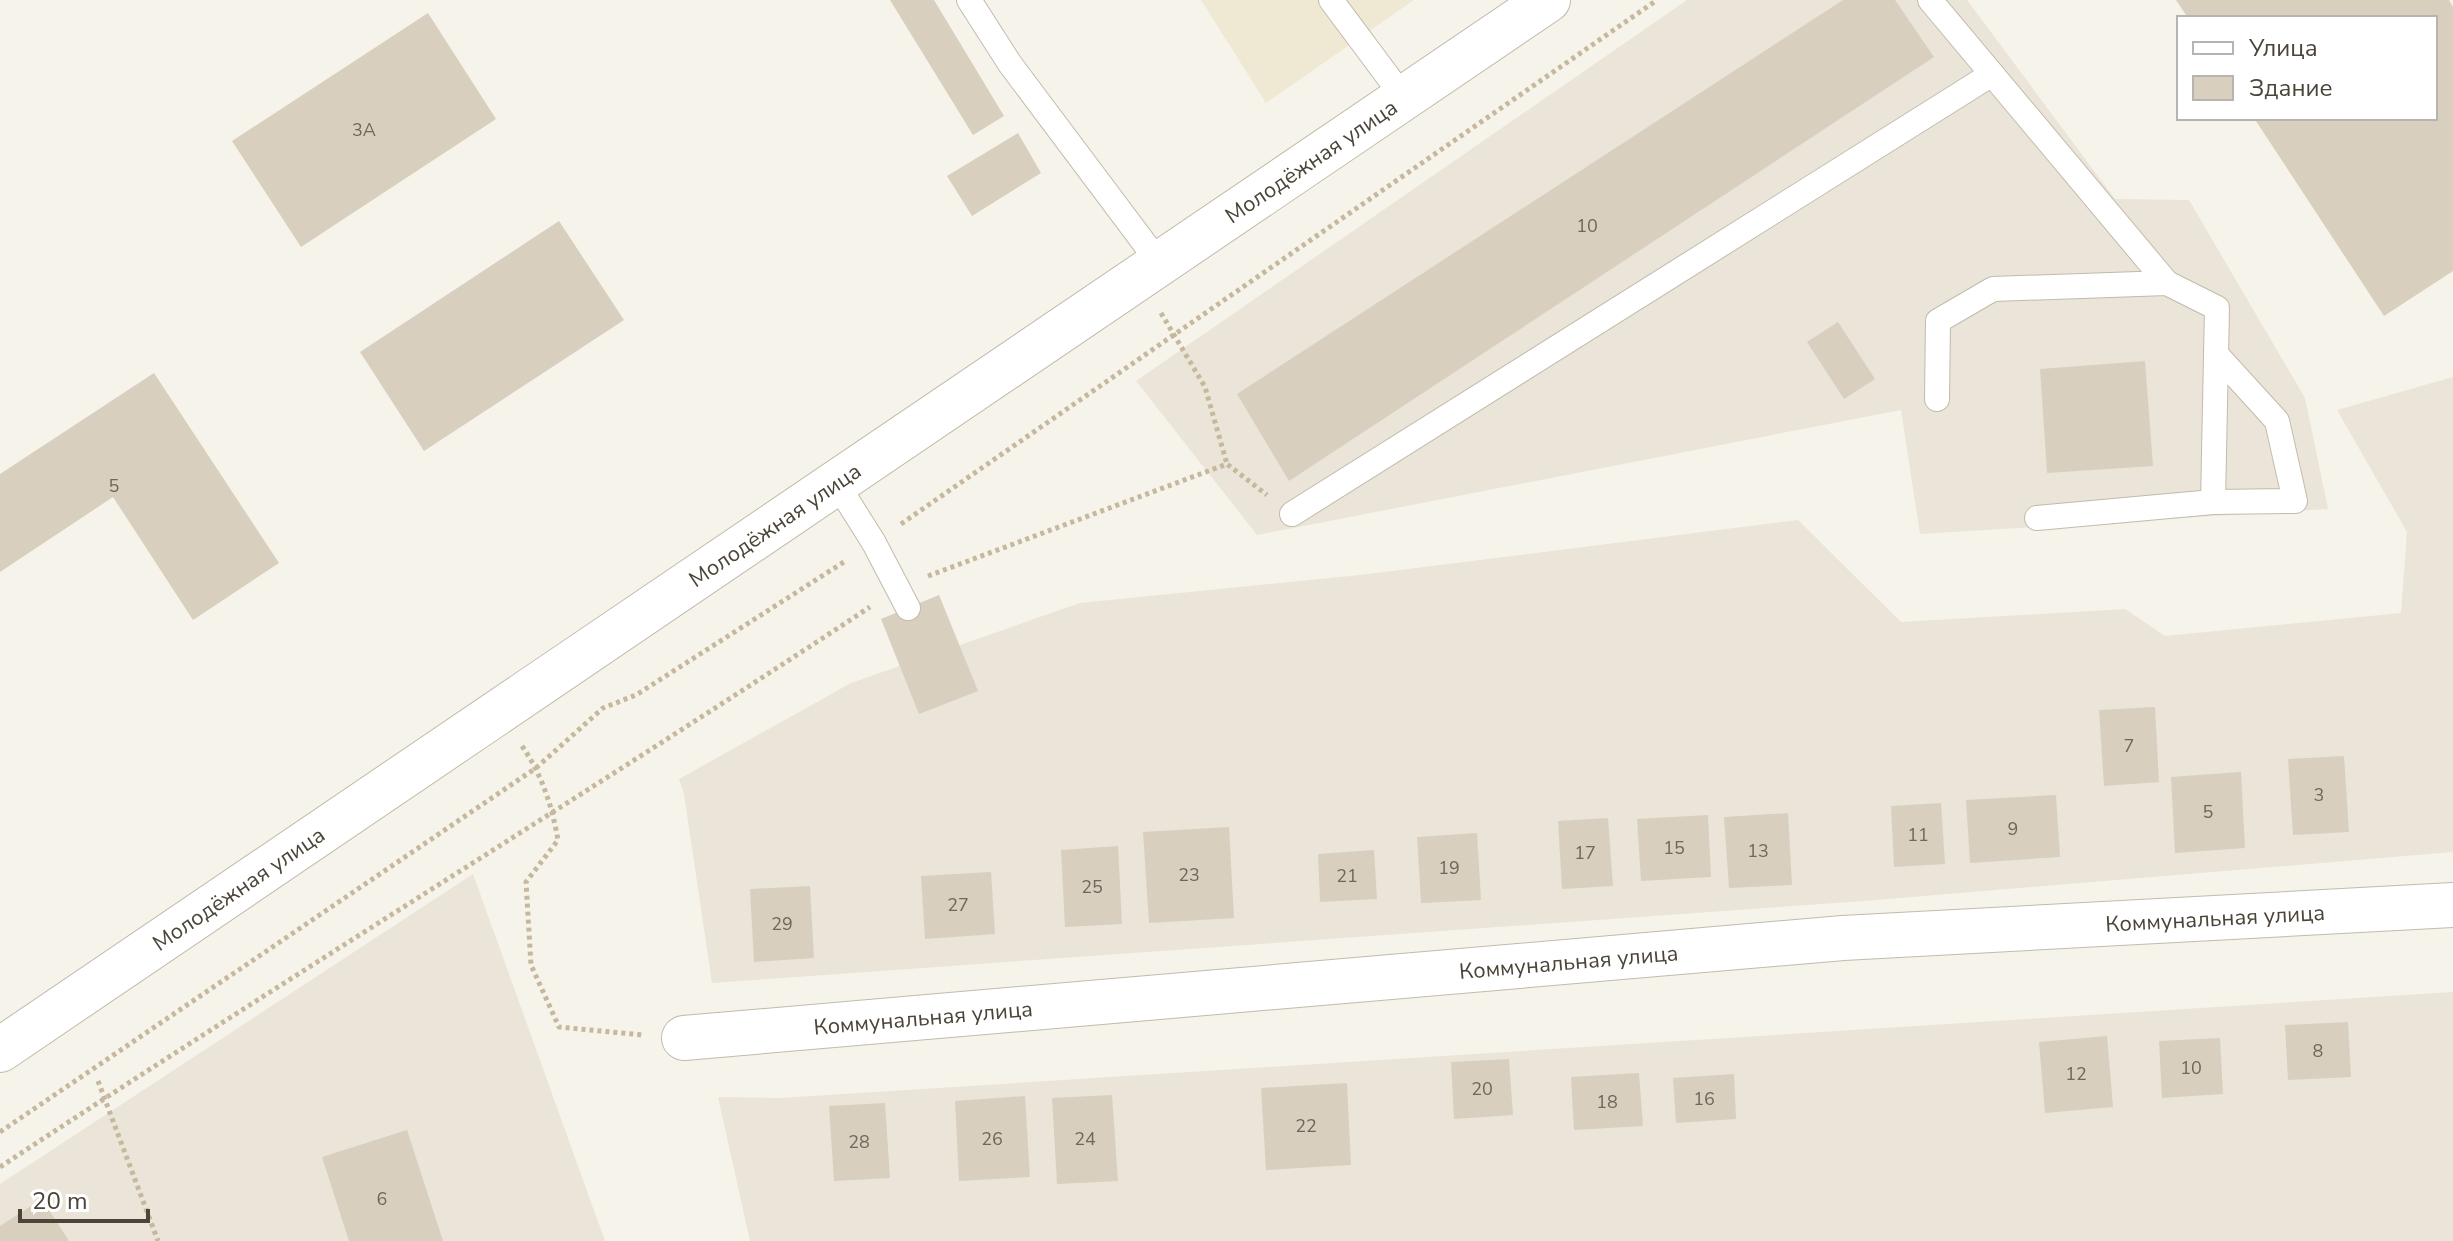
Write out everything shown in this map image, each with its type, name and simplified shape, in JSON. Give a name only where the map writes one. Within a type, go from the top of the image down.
[{"type":"street","name":"Молодёжная улица","points":[[0,1050],[1548,0]]},
{"type":"street","name":"Коммунальная улица","points":[[684,1038],[1843,938],[2453,905]]},
{"type":"lane","points":[[969,0],[1151,271]]},
{"type":"lane","points":[[1331,0],[1404,98]]},
{"type":"lane","points":[[1930,0],[2167,283],[2217,308],[2213,502]]},
{"type":"lane","points":[[1292,514],[1992,74]]},
{"type":"lane","points":[[1937,399],[1938,321],[1993,289],[2167,283]]},
{"type":"lane","points":[[2037,518],[2213,502],[2295,501],[2277,421],[2216,354]]},
{"type":"lane","points":[[837,484],[874,543],[903,598]]},
{"type":"path","points":[[0,1132],[536,768],[603,708],[636,695],[874,543],[1657,0]]},
{"type":"path","points":[[1151,271],[1172,336],[1205,387],[1227,464],[1292,514]]},
{"type":"path","points":[[0,1167],[553,814],[903,598],[1227,464]]},
{"type":"path","points":[[500,712],[536,768],[553,814],[558,840],[526,882],[531,965],[559,1027],[684,1038]]},
{"type":"path","points":[[98,1081],[158,1241]]},
{"type":"shaded area","points":[[1201,0],[1414,0],[1266,103]]},
{"type":"shaded area","points":[[1687,0],[1967,0],[2115,199],[2189,200],[2305,398],[2328,509],[1920,534],[1901,410],[1257,535],[1136,381]]},
{"type":"shaded area","points":[[2453,377],[2453,852],[1864,901],[712,983],[684,794],[679,779],[851,683],[1080,603],[1360,575],[1798,520],[1901,622],[2125,609],[2165,636],[2401,613],[2407,532],[2337,410]]},
{"type":"shaded area","points":[[473,874],[605,1241],[0,1241],[0,1184]]},
{"type":"shaded area","points":[[2453,992],[2453,1241],[750,1241],[718,1097],[780,1098]]},
{"type":"building","points":[[890,0],[934,0],[1004,116],[973,135]]},
{"type":"building","points":[[1843,0],[1895,0],[1934,57],[1289,481],[1237,394]]},
{"type":"building","points":[[2176,0],[2449,0],[2453,7],[2453,271],[2384,316],[2255,120],[2437,120],[2437,16],[2187,16]]},
{"type":"building","points":[[428,13],[496,119],[301,247],[232,141]]},
{"type":"building","points":[[1018,133],[1041,173],[972,216],[947,176]]},
{"type":"building","points":[[559,221],[624,320],[424,451],[360,352]]},
{"type":"building","points":[[1838,322],[1875,379],[1844,399],[1807,342]]},
{"type":"building","points":[[2145,361],[2153,466],[2047,473],[2040,369]]},
{"type":"building","points":[[154,373],[279,563],[193,620],[113,497],[0,572],[0,474]]},
{"type":"building","points":[[939,595],[978,691],[919,714],[881,619]]},
{"type":"building","points":[[2155,707],[2159,782],[2104,786],[2099,710]]},
{"type":"building","points":[[2344,756],[2349,832],[2293,835],[2288,759]]},
{"type":"building","points":[[2241,772],[2245,848],[2175,853],[2171,777]]},
{"type":"building","points":[[2056,795],[2060,857],[1970,863],[1966,800]]},
{"type":"building","points":[[1941,803],[1945,864],[1894,867],[1891,806]]},
{"type":"building","points":[[1788,813],[1792,885],[1729,888],[1724,817]]},
{"type":"building","points":[[1708,815],[1711,877],[1641,881],[1637,819]]},
{"type":"building","points":[[1608,818],[1613,886],[1562,889],[1558,821]]},
{"type":"building","points":[[1229,827],[1234,918],[1149,923],[1143,832]]},
{"type":"building","points":[[1477,833],[1481,900],[1421,903],[1417,837]]},
{"type":"building","points":[[1118,846],[1122,924],[1065,927],[1061,850]]},
{"type":"building","points":[[1374,850],[1377,899],[1320,902],[1318,854]]},
{"type":"building","points":[[991,872],[995,934],[925,939],[921,876]]},
{"type":"building","points":[[810,886],[814,958],[754,962],[750,889]]},
{"type":"building","points":[[2348,1022],[2351,1077],[2288,1080],[2285,1025]]},
{"type":"building","points":[[2107,1036],[2113,1107],[2045,1113],[2039,1042]]},
{"type":"building","points":[[2220,1038],[2223,1094],[2162,1098],[2159,1041]]},
{"type":"building","points":[[1509,1059],[1513,1115],[1454,1119],[1451,1062]]},
{"type":"building","points":[[1639,1073],[1643,1126],[1574,1130],[1571,1077]]},
{"type":"building","points":[[1734,1074],[1736,1119],[1676,1123],[1673,1078]]},
{"type":"building","points":[[1347,1083],[1351,1165],[1266,1170],[1261,1088]]},
{"type":"building","points":[[1112,1095],[1118,1181],[1057,1184],[1052,1098]]},
{"type":"building","points":[[1025,1096],[1030,1177],[959,1181],[955,1101]]},
{"type":"building","points":[[885,1103],[890,1178],[834,1181],[829,1106]]},
{"type":"building","points":[[407,1130],[443,1241],[349,1241],[322,1157]]},
{"type":"building","points":[[42,1199],[69,1241],[0,1241],[0,1226]]}]
